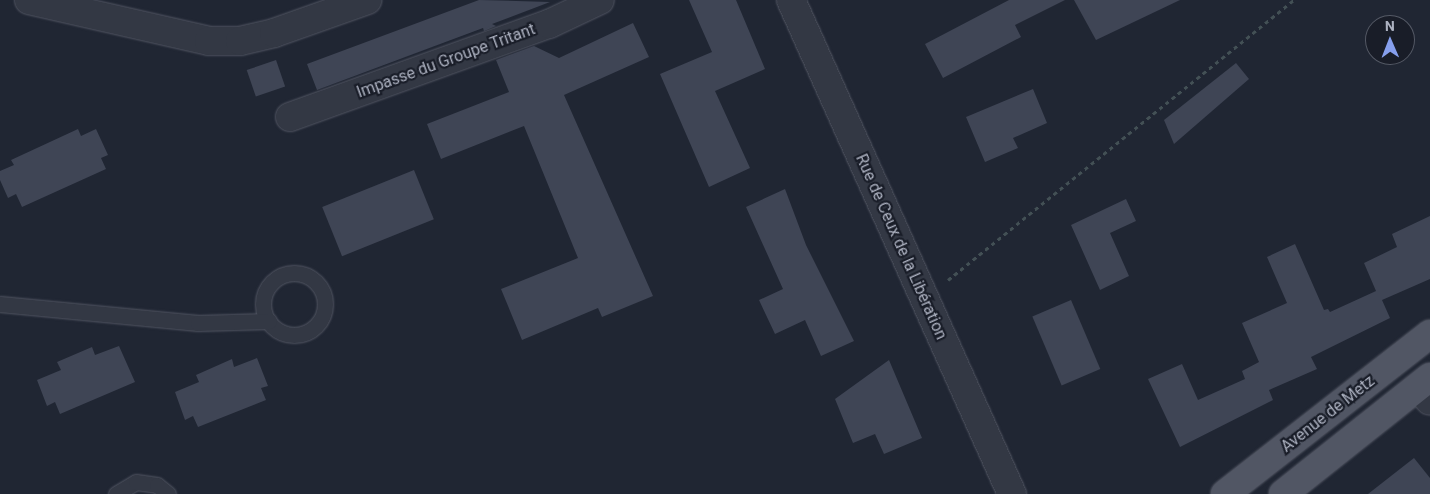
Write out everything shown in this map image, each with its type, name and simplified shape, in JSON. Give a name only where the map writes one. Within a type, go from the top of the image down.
[{"type":"main road","name":"Avenue de Metz","points":[[1225,494],[1430,334]]},
{"type":"main road","points":[[1283,494],[1426,388]]},
{"type":"street","points":[[29,0],[209,41],[240,41],[274,33],[367,0]]},
{"type":"street","name":"Impasse du Groupe Tritant","points":[[290,117],[549,24],[600,0]]},
{"type":"street","name":"Rue de Ceux de la Libération","points":[[791,0],[1012,494]]},
{"type":"lane","points":[[0,304],[198,322],[269,321],[281,332],[295,335],[313,328],[320,322],[326,304],[319,285],[303,274],[282,275],[266,290],[264,311],[269,321]]},
{"type":"lane","points":[[116,494],[136,482],[157,486],[168,494]]},
{"type":"path","points":[[924,299],[1294,0]]},
{"type":"building","points":[[479,0],[550,2],[492,24],[496,26],[484,31],[483,28],[317,90],[307,64]]},
{"type":"building","points":[[689,0],[736,0],[765,69],[715,91],[750,168],[709,187],[660,74],[712,52]]},
{"type":"building","points":[[1009,0],[1065,0],[1015,25],[1021,37],[943,78],[925,44]]},
{"type":"building","points":[[1074,0],[1180,0],[1096,40]]},
{"type":"building","points":[[633,23],[649,57],[564,95],[653,296],[602,317],[598,308],[522,340],[501,289],[578,258],[524,126],[441,159],[427,124],[509,92],[496,60],[534,46],[559,58]]},
{"type":"building","points":[[276,60],[285,86],[256,97],[247,70]]},
{"type":"building","points":[[1236,63],[1249,79],[1174,144],[1164,120]]},
{"type":"building","points":[[1033,89],[1047,123],[1013,138],[1018,148],[985,162],[966,117]]},
{"type":"building","points":[[78,129],[81,136],[96,129],[108,155],[101,158],[106,169],[22,207],[16,194],[8,198],[0,180],[0,171],[14,165],[11,160]]},
{"type":"building","points":[[414,170],[434,219],[342,256],[322,207]]},
{"type":"building","points":[[785,189],[806,245],[854,341],[821,356],[805,320],[775,334],[759,300],[783,289],[746,207]]},
{"type":"building","points":[[1126,199],[1136,221],[1110,233],[1129,276],[1100,290],[1071,225]]},
{"type":"building","points":[[1430,216],[1430,279],[1382,300],[1390,318],[1311,357],[1317,369],[1269,390],[1273,400],[1180,447],[1148,379],[1182,364],[1198,400],[1245,379],[1242,371],[1259,362],[1242,323],[1287,303],[1267,257],[1295,244],[1324,310],[1328,309],[1330,312],[1376,291],[1364,263],[1397,247],[1392,234]]},
{"type":"building","points":[[1071,300],[1100,369],[1062,385],[1032,316]]},
{"type":"building","points":[[119,346],[135,382],[60,414],[55,402],[47,406],[37,380],[61,370],[57,362],[92,347],[95,355]]},
{"type":"building","points":[[257,358],[268,386],[261,388],[266,400],[198,427],[193,416],[185,420],[175,392],[199,382],[196,375],[232,359],[234,367]]},
{"type":"building","points":[[889,360],[922,438],[884,454],[875,434],[853,443],[835,399]]},
{"type":"building","points":[[1414,458],[1430,478],[1430,494],[1368,494]]}]
